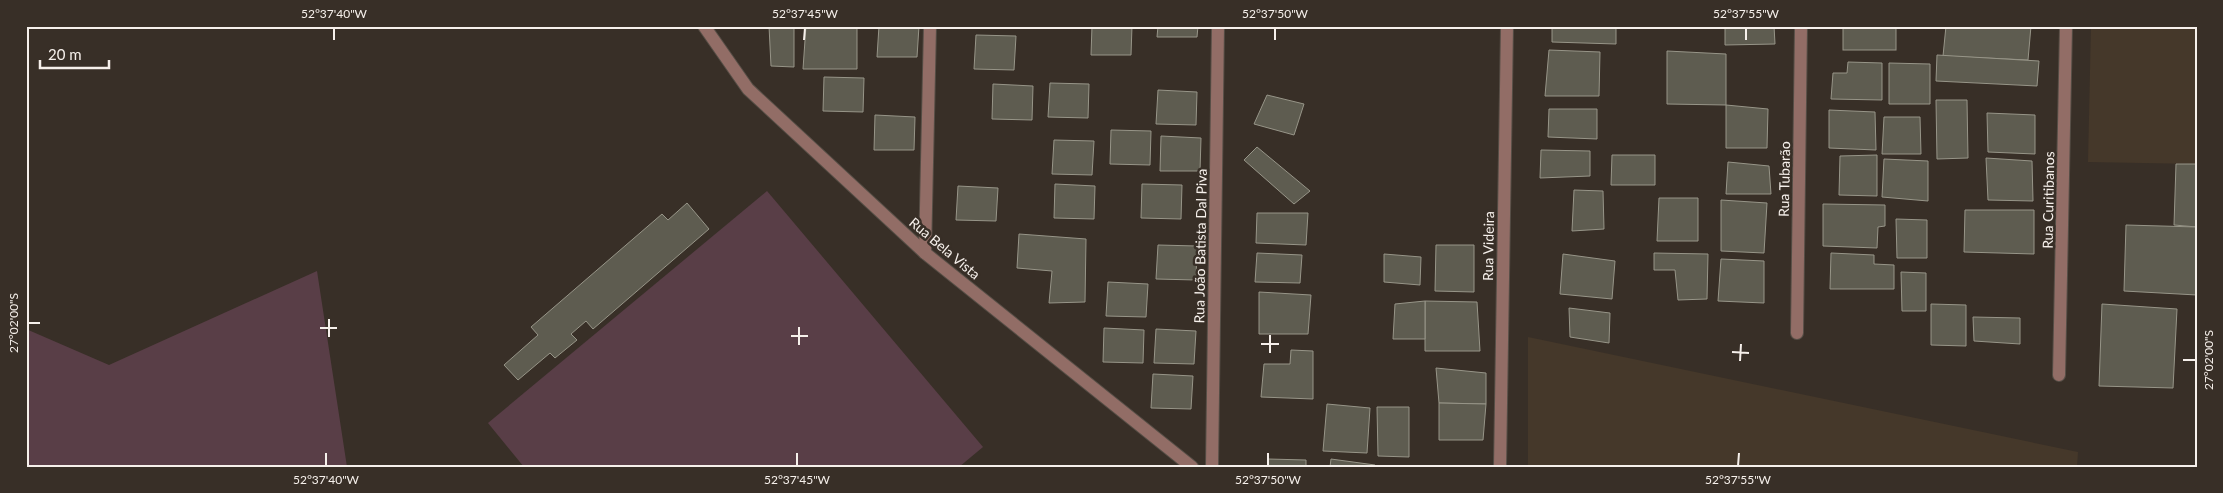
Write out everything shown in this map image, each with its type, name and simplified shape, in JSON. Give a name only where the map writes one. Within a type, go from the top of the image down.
[{"type":"street","name":"Rua Bela Vista","points":[[704,26],[748,89],[925,253],[1192,467]]},
{"type":"street","points":[[925,253],[930,26]]},
{"type":"street","name":"Rua João Batista Dal Piva","points":[[1212,467],[1218,26]]},
{"type":"street","name":"Rua Videira","points":[[1500,467],[1507,26]]},
{"type":"street","name":"Rua Tubarão","points":[[1796,333],[1801,26]]},
{"type":"street","name":"Rua Curitibanos","points":[[2059,375],[2066,26]]},
{"type":"shaded area","points":[[2091,26],[2197,26],[2197,164],[2088,162]]},
{"type":"shaded area","points":[[767,191],[983,447],[959,467],[524,467],[488,423]]},
{"type":"shaded area","points":[[317,271],[347,467],[26,467],[26,329],[109,365]]},
{"type":"shaded area","points":[[1528,337],[2078,452],[2077,467],[1528,467]]},
{"type":"building","points":[[769,26],[794,26],[794,67],[771,66]]},
{"type":"building","points":[[806,26],[857,26],[857,69],[803,69]]},
{"type":"building","points":[[879,26],[919,26],[917,57],[877,57]]},
{"type":"building","points":[[1092,26],[1132,26],[1131,55],[1091,55]]},
{"type":"building","points":[[1158,26],[1198,26],[1197,37],[1157,37]]},
{"type":"building","points":[[1552,26],[1616,26],[1616,44],[1552,42]]},
{"type":"building","points":[[1725,26],[1774,26],[1775,44],[1725,45]]},
{"type":"building","points":[[1843,26],[1896,26],[1896,50],[1843,50]]},
{"type":"building","points":[[1946,26],[2031,26],[2028,60],[1943,56]]},
{"type":"building","points":[[976,35],[1016,36],[1014,70],[974,69]]},
{"type":"building","points":[[1549,50],[1600,52],[1599,96],[1545,96]]},
{"type":"building","points":[[1667,51],[1726,54],[1726,105],[1667,104]]},
{"type":"building","points":[[1937,55],[2039,61],[2037,86],[1936,81]]},
{"type":"building","points":[[1848,62],[1882,63],[1882,100],[1831,99],[1833,73],[1847,73]]},
{"type":"building","points":[[1889,63],[1930,64],[1930,104],[1889,104]]},
{"type":"building","points":[[824,77],[864,78],[863,112],[823,111]]},
{"type":"building","points":[[1050,83],[1089,84],[1088,118],[1048,117]]},
{"type":"building","points":[[993,84],[1033,86],[1032,120],[992,119]]},
{"type":"building","points":[[1158,90],[1197,92],[1196,125],[1156,124]]},
{"type":"building","points":[[1267,95],[1304,104],[1294,135],[1254,124]]},
{"type":"building","points":[[1936,100],[1967,100],[1968,158],[1937,159]]},
{"type":"building","points":[[1726,105],[1768,109],[1767,148],[1726,148]]},
{"type":"building","points":[[1549,109],[1597,109],[1597,139],[1548,137]]},
{"type":"building","points":[[1829,110],[1875,112],[1876,150],[1829,148]]},
{"type":"building","points":[[1987,113],[2035,115],[2035,154],[1988,152]]},
{"type":"building","points":[[875,115],[915,117],[914,150],[874,150]]},
{"type":"building","points":[[1884,117],[1920,117],[1921,154],[1882,154]]},
{"type":"building","points":[[1111,130],[1151,131],[1150,165],[1110,164]]},
{"type":"building","points":[[1161,136],[1201,138],[1200,171],[1160,171]]},
{"type":"building","points":[[1054,140],[1094,141],[1092,175],[1052,174]]},
{"type":"building","points":[[1257,147],[1310,191],[1294,204],[1244,160]]},
{"type":"building","points":[[1541,150],[1590,151],[1590,176],[1540,178]]},
{"type":"building","points":[[1612,155],[1655,155],[1655,185],[1611,185]]},
{"type":"building","points":[[1877,155],[1877,196],[1839,195],[1840,156]]},
{"type":"building","points":[[1986,158],[2032,161],[2033,201],[1988,200]]},
{"type":"building","points":[[1884,159],[1928,161],[1928,201],[1882,197]]},
{"type":"building","points":[[1728,162],[1769,166],[1771,194],[1726,194]]},
{"type":"building","points":[[2176,164],[2197,164],[2197,227],[2174,225]]},
{"type":"building","points":[[1055,184],[1095,186],[1094,219],[1054,218]]},
{"type":"building","points":[[1142,184],[1182,185],[1181,219],[1141,218]]},
{"type":"building","points":[[958,186],[998,188],[996,221],[956,220]]},
{"type":"building","points":[[1574,190],[1603,191],[1604,229],[1572,231]]},
{"type":"building","points":[[1659,198],[1698,198],[1698,241],[1657,241]]},
{"type":"building","points":[[1721,200],[1767,203],[1764,253],[1721,251]]},
{"type":"building","points":[[687,203],[709,229],[593,329],[586,321],[571,334],[577,340],[555,358],[550,353],[518,380],[504,365],[538,335],[531,327],[662,214],[668,220]]},
{"type":"building","points":[[1823,204],[1885,205],[1885,226],[1878,227],[1877,248],[1823,246]]},
{"type":"building","points":[[1965,210],[2034,210],[2034,254],[1964,252]]},
{"type":"building","points":[[1257,213],[1308,213],[1306,245],[1256,243]]},
{"type":"building","points":[[1896,219],[1927,220],[1927,258],[1897,258]]},
{"type":"building","points":[[2126,225],[2197,227],[2197,295],[2124,291]]},
{"type":"building","points":[[1019,234],[1086,239],[1085,302],[1049,303],[1052,271],[1017,268]]},
{"type":"building","points":[[1158,245],[1197,246],[1196,280],[1156,279]]},
{"type":"building","points":[[1436,245],[1474,245],[1474,292],[1435,291]]},
{"type":"building","points":[[1257,253],[1302,255],[1300,283],[1255,282]]},
{"type":"building","points":[[1654,253],[1708,254],[1707,299],[1678,300],[1675,270],[1654,270]]},
{"type":"building","points":[[1831,253],[1874,255],[1874,264],[1894,265],[1894,289],[1830,289]]},
{"type":"building","points":[[1384,254],[1421,257],[1420,285],[1384,282]]},
{"type":"building","points":[[1563,254],[1615,261],[1612,299],[1560,294]]},
{"type":"building","points":[[1721,259],[1764,261],[1764,303],[1718,301]]},
{"type":"building","points":[[1901,272],[1926,273],[1926,311],[1902,311]]},
{"type":"building","points":[[1108,282],[1148,284],[1146,317],[1106,316]]},
{"type":"building","points":[[1259,292],[1311,295],[1308,334],[1259,334]]},
{"type":"building","points":[[1425,301],[1477,302],[1480,351],[1425,351]]},
{"type":"building","points":[[1425,301],[1425,339],[1393,339],[1395,304]]},
{"type":"building","points":[[1931,304],[1966,305],[1966,346],[1931,345]]},
{"type":"building","points":[[2102,304],[2177,309],[2173,388],[2099,386]]},
{"type":"building","points":[[1569,308],[1610,313],[1609,343],[1570,337]]},
{"type":"building","points":[[1973,317],[2020,318],[2020,344],[1974,341]]},
{"type":"building","points":[[1104,328],[1144,330],[1143,363],[1103,362]]},
{"type":"building","points":[[1156,329],[1196,331],[1194,364],[1154,363]]},
{"type":"building","points":[[1291,350],[1313,351],[1313,399],[1261,397],[1264,364],[1290,364]]},
{"type":"building","points":[[1436,368],[1486,373],[1486,404],[1439,403]]},
{"type":"building","points":[[1153,374],[1193,376],[1191,409],[1151,408]]},
{"type":"building","points":[[1439,403],[1486,404],[1483,440],[1439,440]]},
{"type":"building","points":[[1327,404],[1370,408],[1367,453],[1323,451]]},
{"type":"building","points":[[1377,407],[1409,407],[1409,457],[1378,456]]},
{"type":"building","points":[[1268,459],[1306,460],[1306,467],[1268,467]]},
{"type":"building","points":[[1331,459],[1375,465],[1375,467],[1330,467]]}]
